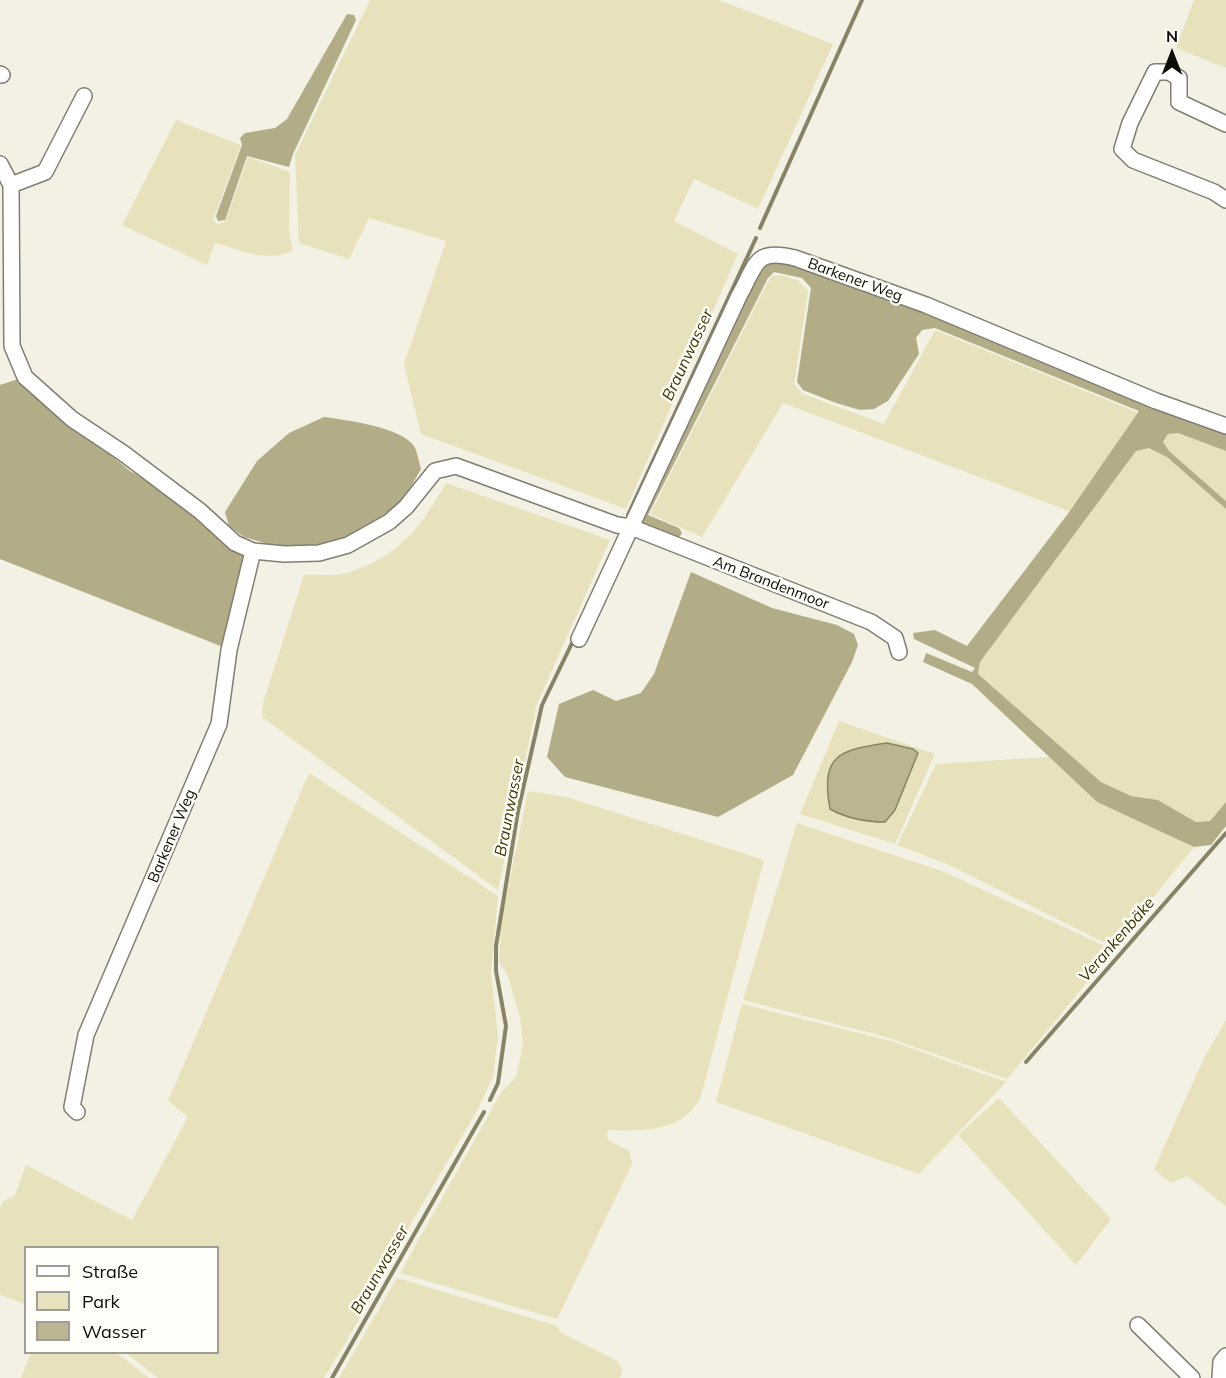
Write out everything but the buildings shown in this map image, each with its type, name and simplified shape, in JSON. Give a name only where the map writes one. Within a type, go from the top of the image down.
[{"type":"street","points":[[1226,124],[1179,102],[1179,78],[1168,72],[1155,72],[1130,123],[1122,150],[1133,160],[1214,192],[1226,200]]},
{"type":"street","points":[[11,185],[45,172],[84,96]]},
{"type":"street","points":[[0,164],[11,185],[12,346],[25,377],[72,419],[123,453],[200,511],[235,543],[253,551],[319,553],[348,545],[389,522],[406,507],[435,471],[456,466],[617,525],[632,527]]},
{"type":"street","name":"Barkener Weg","points":[[579,639],[739,296],[759,261],[766,255],[776,254],[795,258],[926,305],[1156,401],[1226,426]]},
{"type":"street","name":"Am Brandenmoor","points":[[632,527],[871,622],[895,638],[899,652]]},
{"type":"street","name":"Barkener Weg","points":[[77,1112],[72,1107],[82,1044],[219,724],[229,650],[253,551]]},
{"type":"street","points":[[1138,1325],[1192,1378]]},
{"type":"street","points":[[1220,1378],[1221,1362],[1226,1356]]},
{"type":"green space","points":[[370,0],[719,0],[833,44],[758,209],[694,179],[674,221],[738,254],[626,509],[421,434],[404,364],[446,241],[369,218],[349,259],[299,243],[295,155]]},
{"type":"green space","points":[[1194,0],[1226,0],[1226,68],[1176,48]]},
{"type":"green space","points":[[176,120],[241,145],[213,220],[217,224],[225,222],[248,157],[290,172],[289,232],[293,250],[284,254],[264,256],[215,243],[207,265],[122,225]]},
{"type":"green space","points":[[781,275],[799,281],[808,291],[794,384],[803,394],[884,424],[935,330],[1139,413],[1069,511],[783,403],[702,537],[650,514],[771,276]]},
{"type":"green space","points":[[1178,433],[1226,451],[1226,501],[1169,451],[1163,442],[1168,434]]},
{"type":"green space","points":[[1149,447],[1167,457],[1226,509],[1226,802],[1210,821],[1196,822],[1158,800],[1131,796],[1101,782],[978,674],[980,662],[1136,451]]},
{"type":"green space","points":[[446,483],[610,540],[537,704],[498,890],[262,717],[263,703],[304,575],[345,574],[383,557],[396,548],[418,526]]},
{"type":"green space","points":[[839,721],[935,754],[895,844],[800,814]]},
{"type":"green space","points":[[1049,757],[1097,802],[1194,847],[1113,947],[947,864],[897,845],[936,764]]},
{"type":"green space","points":[[309,773],[498,896],[491,974],[498,1036],[493,1077],[478,1109],[324,1378],[158,1378],[127,1354],[219,1354],[219,1246],[24,1246],[24,1304],[0,1295],[0,1208],[3,1202],[15,1195],[26,1165],[132,1220],[188,1117],[168,1101]]},
{"type":"green space","points":[[528,791],[567,797],[764,860],[701,1096],[684,1117],[673,1123],[648,1129],[607,1130],[608,1140],[629,1151],[632,1164],[557,1319],[400,1273],[502,1091],[516,1077],[523,1045],[520,1017],[508,977],[499,961],[501,922]]},
{"type":"green space","points":[[797,823],[942,871],[1114,950],[1007,1079],[886,1037],[743,1000]]},
{"type":"green space","points":[[742,1004],[891,1041],[1006,1082],[919,1174],[716,1102]]},
{"type":"green space","points":[[1226,1020],[1226,1206],[1187,1176],[1171,1183],[1154,1169],[1204,1058]]},
{"type":"green space","points":[[999,1098],[1111,1219],[1076,1265],[958,1135]]},
{"type":"green space","points":[[397,1278],[557,1326],[560,1332],[616,1360],[622,1369],[620,1378],[339,1378]]},
{"type":"green space","points":[[31,1354],[118,1354],[149,1378],[21,1378]]},
{"type":"shaded area","points":[[347,14],[354,15],[356,20],[289,167],[247,156],[225,220],[218,221],[216,216],[242,145],[240,138],[245,133],[275,128],[287,119]]},
{"type":"shaded area","points":[[794,261],[1226,430],[1226,451],[1178,433],[1168,434],[1163,442],[1169,451],[1226,501],[1226,509],[1167,457],[1149,448],[1136,451],[980,662],[978,674],[1101,782],[1131,796],[1158,800],[1196,822],[1210,821],[1226,802],[1226,826],[1211,845],[1194,847],[1097,802],[972,684],[923,662],[926,653],[972,672],[975,668],[914,639],[913,633],[935,630],[967,646],[1067,515],[1139,411],[935,328],[922,330],[916,338],[919,354],[888,401],[874,409],[860,410],[836,403],[803,390],[797,382],[811,288],[802,278],[774,272],[768,278],[648,515],[679,528],[682,533],[678,539],[637,523],[762,264]]},
{"type":"shaded area","points":[[18,379],[130,471],[161,489],[248,556],[223,647],[0,559],[0,385]]},
{"type":"shaded area","points":[[324,417],[386,429],[407,439],[414,446],[421,469],[403,501],[351,538],[307,546],[275,546],[244,537],[229,526],[225,512],[257,461],[289,433]]},
{"type":"shaded area","points":[[691,572],[772,608],[837,625],[854,634],[858,645],[852,662],[793,775],[718,817],[565,777],[547,757],[559,704],[593,690],[616,701],[641,693],[654,674]]},
{"type":"water","points":[[887,743],[913,749],[918,753],[895,810],[885,822],[857,819],[830,809],[828,776],[837,758],[846,752]]},
{"type":"waterway","name":"Braunwasser","points":[[760,228],[862,0]]},
{"type":"waterway","name":"Braunwasser","points":[[628,515],[756,238]]},
{"type":"waterway","name":"Braunwasser","points":[[490,1100],[498,1083],[506,1026],[496,971],[496,946],[518,811],[542,705],[574,639]]},
{"type":"waterway","name":"Verankenbäke","points":[[1026,1062],[1226,833]]},
{"type":"waterway","name":"Braunwasser","points":[[332,1378],[484,1112]]}]
